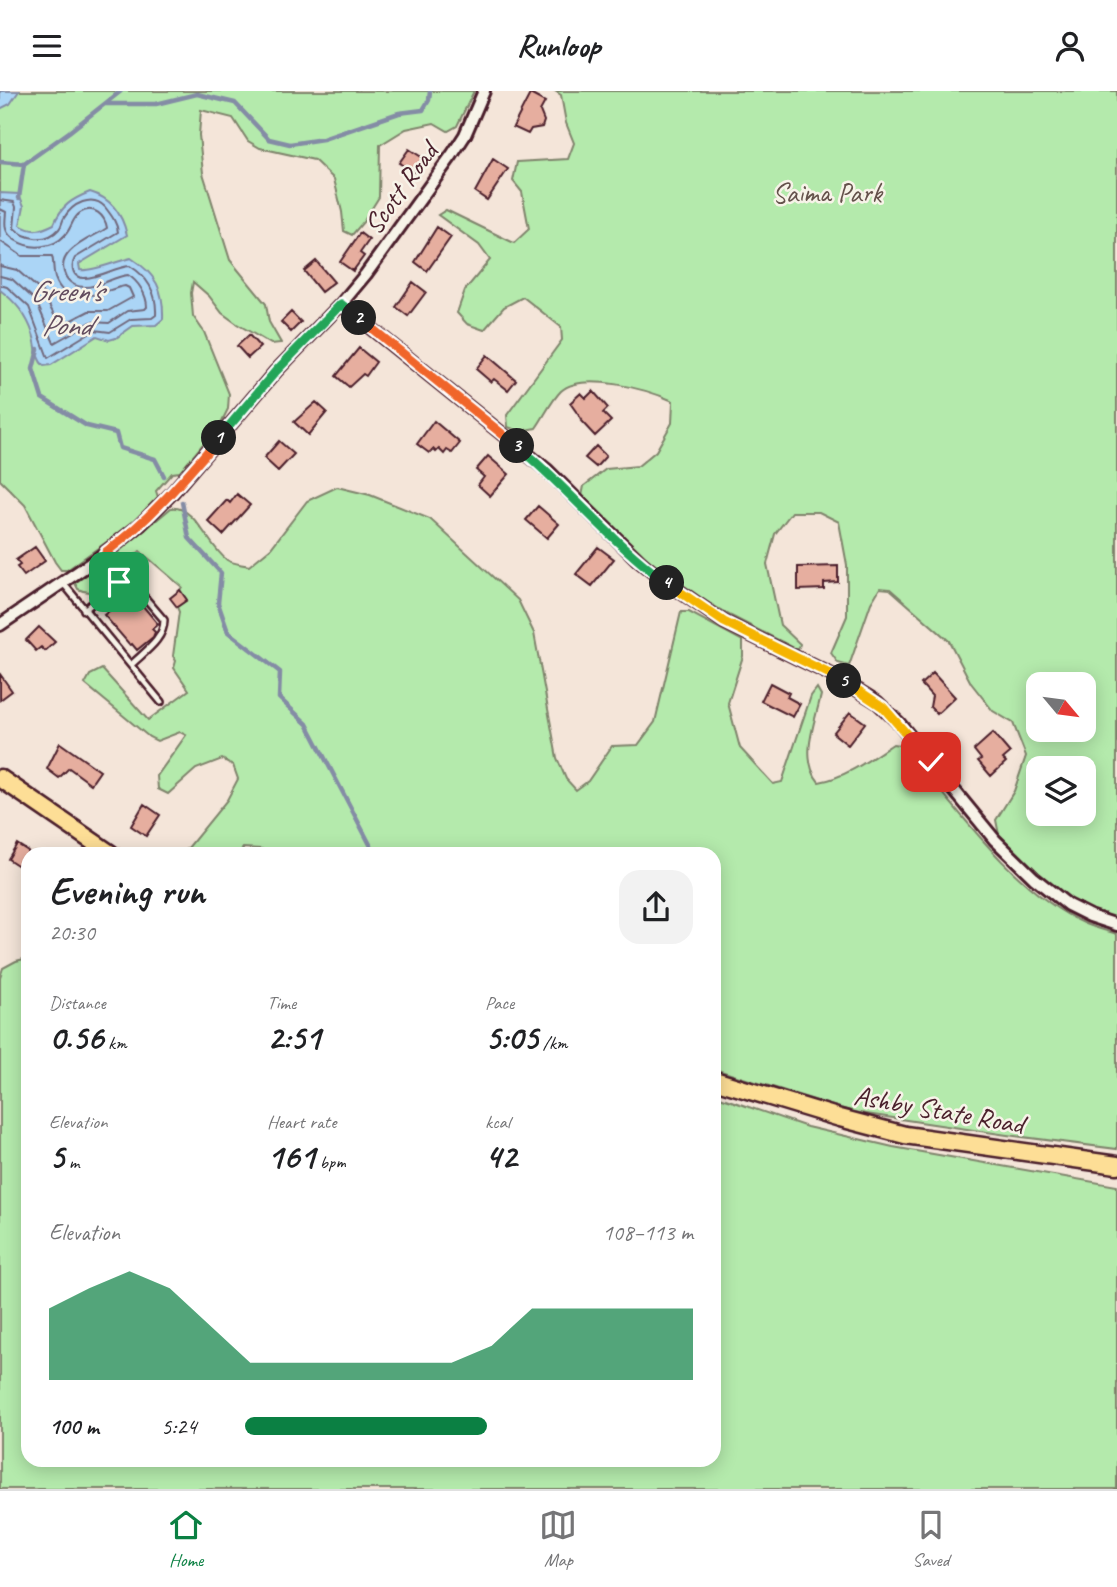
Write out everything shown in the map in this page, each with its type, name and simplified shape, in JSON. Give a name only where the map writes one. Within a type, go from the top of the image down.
[{"type":"main road","points":[[0,778],[101,847]]},
{"type":"main road","name":"Ashby State Road","points":[[721,1082],[851,1122],[905,1135],[1117,1165]]},
{"type":"street","name":"Scott Road","points":[[0,625],[106,552],[140,525],[172,493],[276,371],[366,274],[452,156],[465,135],[484,91]]},
{"type":"street","points":[[341,304],[547,470],[639,561],[659,577],[724,622],[840,679],[877,702],[899,723],[995,840],[1034,878],[1068,905],[1117,925]]},
{"type":"lane","points":[[106,552],[164,620],[159,638],[131,665]]},
{"type":"lane","points":[[84,610],[127,575]]},
{"type":"lane","points":[[63,583],[161,702]]},
{"type":"green space","points":[[0,91],[474,91],[457,126],[448,131],[434,123],[406,129],[380,145],[379,197],[352,235],[344,231],[334,179],[314,160],[260,148],[248,141],[233,118],[201,110],[199,135],[203,173],[230,260],[266,304],[269,322],[281,343],[271,344],[237,324],[222,313],[209,296],[193,282],[193,316],[204,332],[229,394],[228,409],[222,421],[180,472],[172,473],[156,491],[158,497],[129,526],[67,570],[61,570],[55,562],[25,505],[0,480]]},
{"type":"green space","name":"Saima Park","points":[[555,91],[1117,91],[1117,919],[1091,912],[1064,898],[999,835],[996,820],[1014,791],[1026,756],[1013,723],[993,711],[971,683],[949,641],[890,589],[880,588],[871,603],[849,666],[838,663],[831,653],[847,616],[847,565],[839,522],[819,512],[792,512],[775,534],[767,564],[780,625],[800,644],[798,650],[731,616],[670,580],[582,496],[584,486],[606,469],[638,466],[656,451],[672,423],[673,401],[616,384],[600,382],[571,385],[554,399],[536,428],[519,431],[508,427],[507,415],[562,340],[561,327],[523,297],[504,307],[484,330],[467,324],[457,313],[465,290],[490,260],[479,245],[438,215],[446,210],[514,243],[529,229],[522,192],[513,181],[517,162],[568,159],[574,143],[566,123],[561,95]]},
{"type":"green space","points":[[337,487],[370,495],[430,519],[518,600],[534,633],[557,758],[566,779],[576,790],[588,781],[612,746],[638,745],[655,722],[681,612],[689,612],[743,641],[743,656],[728,703],[740,748],[773,784],[782,782],[811,696],[817,688],[821,695],[809,751],[813,773],[819,782],[848,772],[893,744],[905,746],[987,845],[1035,892],[1086,924],[1117,934],[1117,1149],[853,1112],[721,1071],[721,847],[189,847],[227,800],[238,779],[233,765],[222,759],[196,769],[168,794],[158,789],[157,776],[186,735],[180,732],[157,741],[149,737],[85,684],[90,675],[102,669],[148,720],[189,690],[174,668],[176,661],[173,656],[179,612],[177,607],[187,600],[180,590],[182,587],[140,551],[128,561],[122,560],[116,554],[171,508],[180,509],[194,519],[227,560],[249,566],[271,548],[307,501]]},
{"type":"green space","points":[[105,562],[112,568],[114,575],[108,586],[94,592],[78,589],[75,583]]},
{"type":"green space","points":[[21,960],[21,1467],[721,1467],[721,1097],[807,1127],[893,1147],[1117,1186],[1117,1489],[0,1489],[0,977],[3,968]]},
{"type":"water","points":[[0,91],[19,91],[10,104],[0,109]]},
{"type":"water","name":"Green's Pond","points":[[90,192],[110,202],[122,220],[127,235],[79,264],[80,270],[131,258],[147,270],[157,284],[162,299],[163,319],[156,325],[133,326],[109,340],[97,336],[51,365],[44,366],[28,321],[16,304],[0,290],[0,193],[19,194],[24,206],[20,225],[37,230],[54,224],[68,204]]},
{"type":"building","points":[[530,94],[545,102],[540,111],[544,121],[542,127],[531,129],[528,134],[513,127]]},
{"type":"building","points":[[409,149],[423,158],[414,172],[399,163]]},
{"type":"building","points":[[493,159],[508,169],[487,200],[475,192]]},
{"type":"building","points":[[437,227],[451,237],[427,271],[415,262]]},
{"type":"building","points":[[360,233],[369,240],[360,253],[364,256],[353,271],[340,262]]},
{"type":"building","points":[[316,261],[334,282],[321,292],[304,271]]},
{"type":"building","points":[[413,282],[426,292],[408,316],[396,307]]},
{"type":"building","points":[[291,312],[301,322],[291,332],[281,322]]},
{"type":"building","points":[[249,335],[260,347],[248,358],[237,346]]},
{"type":"building","points":[[359,348],[376,362],[366,376],[363,374],[349,387],[336,376]]},
{"type":"building","points":[[487,355],[516,380],[508,390],[494,379],[491,382],[476,369]]},
{"type":"building","points":[[593,391],[608,408],[603,413],[611,421],[595,436],[581,421],[570,403],[581,393],[586,398]]},
{"type":"building","points":[[316,402],[327,412],[308,435],[294,422]]},
{"type":"building","points":[[434,421],[460,443],[452,453],[447,450],[444,454],[439,449],[436,452],[433,449],[429,453],[417,444]]},
{"type":"building","points":[[279,441],[294,454],[278,471],[264,458]]},
{"type":"building","points":[[596,446],[606,456],[596,467],[585,458]]},
{"type":"building","points":[[488,456],[509,474],[490,496],[478,485],[484,477],[476,470]]},
{"type":"building","points":[[237,494],[250,505],[223,535],[208,521],[227,500],[230,503]]},
{"type":"building","points":[[538,506],[559,524],[547,538],[526,520]]},
{"type":"building","points":[[35,547],[45,561],[24,576],[17,567],[20,565],[16,560]]},
{"type":"building","points":[[598,547],[614,559],[592,586],[576,574]]},
{"type":"building","points":[[838,566],[838,582],[824,583],[824,589],[798,590],[798,567]]},
{"type":"building","points":[[180,590],[187,600],[177,607],[170,598]]},
{"type":"building","points":[[132,593],[158,624],[152,629],[155,632],[153,637],[137,650],[104,615]]},
{"type":"building","points":[[39,627],[55,642],[45,651],[41,647],[36,651],[26,640]]},
{"type":"building","points":[[933,673],[955,697],[937,714],[930,707],[932,696],[921,684]]},
{"type":"building","points":[[0,674],[12,691],[0,700]]},
{"type":"building","points":[[770,683],[789,693],[787,697],[800,704],[793,717],[761,701]]},
{"type":"building","points":[[850,712],[865,723],[848,745],[833,733]]},
{"type":"building","points":[[993,733],[1010,753],[1003,759],[1006,762],[991,776],[978,761],[981,759],[974,750]]},
{"type":"building","points":[[60,743],[100,771],[91,784],[69,768],[59,778],[47,769]]},
{"type":"building","points":[[144,804],[160,815],[146,836],[131,826]]},
{"type":"building","points":[[17,844],[22,847],[21,867],[8,859]]},
{"type":"waterway","points":[[0,162],[24,164],[121,91]]},
{"type":"waterway","points":[[106,104],[156,104],[197,94],[235,103],[269,139],[290,144],[323,139],[399,113],[423,110],[429,100],[430,91]]},
{"type":"waterway","points":[[19,198],[24,164]]},
{"type":"waterway","points":[[38,349],[33,369],[42,398],[87,426],[116,433],[120,448],[155,459],[164,476]]},
{"type":"waterway","points":[[182,502],[189,538],[221,573],[218,603],[228,632],[280,672],[279,698],[307,724],[371,847]]},
{"type":"route","points":[[119,582],[127,575],[106,552],[140,525],[172,493],[276,371],[341,304],[547,470],[648,569],[724,622],[869,696],[899,723],[931,762]]}]
